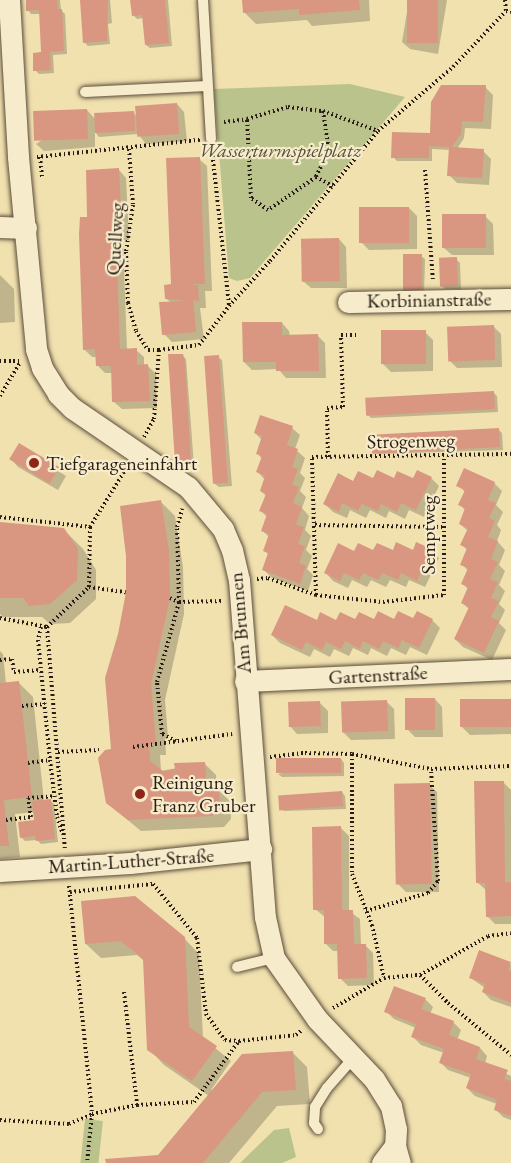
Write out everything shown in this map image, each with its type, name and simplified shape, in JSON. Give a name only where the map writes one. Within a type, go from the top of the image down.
[{"type":"street","name":"Am Brunnen","points":[[9,0],[18,157],[26,228],[29,355],[42,368],[58,394],[72,408],[138,450],[188,487],[223,529],[232,550],[240,590],[245,681],[265,917],[274,958],[318,1018],[374,1079],[391,1106],[398,1155],[382,1163]]},
{"type":"street","points":[[0,227],[26,228]]},
{"type":"street","name":"Korbinianstraße","points":[[348,302],[511,299]]},
{"type":"street","name":"Gartenstraße","points":[[245,681],[511,669]]},
{"type":"street","name":"Martin-Luther-Straße","points":[[0,871],[130,863],[261,849]]},
{"type":"lane","points":[[203,0],[211,139]]},
{"type":"lane","points":[[85,92],[207,86]]},
{"type":"lane","points":[[237,967],[274,958]]},
{"type":"lane","points":[[318,1129],[314,1123],[315,1107],[327,1088],[354,1058]]},
{"type":"path","points":[[0,618],[47,627],[88,587],[90,527],[138,450],[154,419],[159,350],[199,345],[229,306],[378,131],[453,67],[508,11],[505,0]]},
{"type":"path","points":[[209,123],[247,119],[288,107],[323,111],[378,131]]},
{"type":"path","points":[[247,119],[250,198],[268,210],[316,177],[329,151],[323,111]]},
{"type":"path","points":[[18,157],[129,149],[211,139],[229,306]]},
{"type":"path","name":"Quellweg","points":[[129,149],[133,205],[126,252],[128,303],[136,331],[148,350],[159,350]]},
{"type":"path","points":[[40,157],[42,180]]},
{"type":"path","points":[[425,170],[434,300]]},
{"type":"path","points":[[316,177],[333,186]]},
{"type":"path","points":[[328,457],[327,408],[343,407],[341,335],[358,335]]},
{"type":"path","points":[[0,361],[29,355]]},
{"type":"path","points":[[0,396],[29,355]]},
{"type":"path","name":"Strogenweg","points":[[315,525],[312,457],[511,454]]},
{"type":"path","name":"Semptweg","points":[[179,602],[240,590],[268,578],[316,595],[383,602],[444,595],[442,527],[444,456]]},
{"type":"path","points":[[176,741],[162,734],[157,682],[179,602],[177,527],[188,487]]},
{"type":"path","points":[[0,517],[90,527]]},
{"type":"path","points":[[316,595],[315,525],[442,527]]},
{"type":"path","points":[[88,587],[126,592]]},
{"type":"path","points":[[170,598],[179,602]]},
{"type":"path","points":[[41,627],[38,640],[50,760],[57,817],[64,838]]},
{"type":"path","points":[[47,627],[67,866]]},
{"type":"path","points":[[0,660],[12,659],[14,672],[41,670]]},
{"type":"path","points":[[22,705],[45,704]]},
{"type":"path","points":[[133,747],[250,732]]},
{"type":"path","points":[[58,752],[99,750]]},
{"type":"path","points":[[253,759],[305,753],[352,754],[431,769],[511,766]]},
{"type":"path","points":[[352,754],[352,874],[366,911],[384,978]]},
{"type":"path","points":[[28,763],[50,760]]},
{"type":"path","points":[[366,911],[428,893],[438,880],[431,769]]},
{"type":"path","points":[[6,820],[31,818],[28,798],[54,796]]},
{"type":"path","points":[[87,1163],[93,1114],[70,892],[153,884],[197,938],[206,1014],[225,1040],[239,1041],[296,1035],[318,1018],[384,978],[420,975],[488,936],[511,933]]},
{"type":"path","points":[[420,975],[448,1003],[511,1055]]},
{"type":"path","points":[[124,992],[137,1105]]},
{"type":"path","points":[[0,1120],[69,1124],[93,1114],[137,1105],[194,1102],[239,1041]]},
{"type":"green space","name":"Wasserturmspielplatz","points":[[350,84],[405,97],[250,278],[237,281],[229,278],[214,89]]},
{"type":"green space","points":[[85,1119],[103,1121],[98,1163],[80,1163]]},
{"type":"green space","points":[[289,1128],[296,1157],[282,1163],[240,1163],[274,1130]]},
{"type":"building","points":[[26,0],[57,0],[58,9],[62,9],[64,51],[50,52],[51,70],[33,71],[33,53],[41,52],[39,10],[26,11]]},
{"type":"building","points":[[80,0],[108,0],[107,41],[83,43]]},
{"type":"building","points":[[130,0],[165,0],[169,43],[145,45],[142,15],[132,16]]},
{"type":"building","points":[[242,0],[359,0],[360,10],[299,15],[299,9],[243,13]]},
{"type":"building","points":[[407,0],[438,0],[438,43],[407,43]]},
{"type":"building","points":[[441,85],[486,85],[483,122],[462,121],[461,134],[452,147],[484,149],[482,178],[447,176],[449,147],[429,146],[429,158],[391,158],[392,132],[430,133],[431,102]]},
{"type":"building","points":[[177,103],[179,134],[137,137],[135,106]]},
{"type":"building","points":[[87,109],[88,139],[34,141],[33,111]]},
{"type":"building","points":[[134,111],[135,131],[95,133],[94,113]]},
{"type":"building","points":[[200,157],[205,284],[188,284],[198,285],[199,301],[193,300],[196,332],[162,335],[159,302],[187,301],[165,299],[164,285],[171,284],[166,158]]},
{"type":"building","points":[[119,168],[122,233],[116,233],[120,349],[137,348],[137,365],[148,364],[150,401],[112,402],[111,366],[96,366],[95,349],[83,350],[79,234],[80,217],[87,217],[86,170]]},
{"type":"building","points":[[359,207],[409,207],[409,243],[359,243]]},
{"type":"building","points":[[442,214],[486,214],[486,248],[442,248]]},
{"type":"building","points":[[339,238],[340,281],[302,282],[301,239]]},
{"type":"building","points":[[403,254],[422,254],[422,291],[403,291]]},
{"type":"building","points":[[457,257],[458,286],[440,287],[439,258]]},
{"type":"building","points":[[242,322],[282,322],[282,335],[318,334],[319,371],[276,371],[276,362],[243,362]]},
{"type":"building","points":[[494,325],[495,360],[448,362],[447,327]]},
{"type":"building","points":[[381,330],[426,330],[426,364],[381,364]]},
{"type":"building","points":[[168,354],[183,354],[185,362],[191,462],[175,463]]},
{"type":"building","points":[[219,355],[228,483],[213,484],[204,356]]},
{"type":"building","points":[[494,391],[495,409],[366,416],[365,398]]},
{"type":"building","points":[[260,415],[293,426],[287,445],[298,449],[292,467],[298,469],[292,485],[299,487],[293,503],[302,507],[296,525],[304,527],[298,544],[305,546],[299,563],[306,566],[300,584],[262,570],[268,553],[263,551],[269,534],[261,531],[267,514],[259,511],[266,494],[260,491],[265,476],[256,472],[262,456],[256,454],[262,436],[254,433]]},
{"type":"building","points":[[499,428],[500,447],[372,454],[371,435]]},
{"type":"building","name":"Tiefgarageneinfahrt","points":[[19,443],[59,467],[50,483],[9,459]]},
{"type":"building","points":[[464,468],[495,482],[488,500],[496,503],[489,518],[495,521],[488,537],[498,541],[491,559],[498,562],[490,579],[498,582],[491,598],[499,601],[491,617],[499,621],[484,653],[454,639],[469,607],[461,603],[468,587],[461,584],[468,568],[460,565],[467,548],[460,545],[468,528],[459,524],[465,508],[458,505],[465,490],[456,486]]},
{"type":"building","points":[[377,470],[394,478],[397,471],[413,478],[417,470],[432,477],[416,510],[401,503],[397,512],[381,504],[378,511],[362,504],[358,511],[342,503],[339,512],[323,504],[338,473],[353,481],[358,471],[373,478]]},
{"type":"building","points":[[161,500],[169,551],[170,598],[151,684],[156,744],[149,744],[150,761],[163,771],[175,769],[174,763],[205,762],[206,779],[219,788],[220,807],[212,816],[128,820],[106,803],[98,758],[105,750],[111,749],[105,678],[118,634],[126,592],[126,556],[120,506]]},
{"type":"building","points":[[0,522],[64,528],[78,549],[77,580],[50,604],[29,606],[23,598],[0,598]]},
{"type":"building","points":[[396,542],[413,550],[416,542],[432,549],[417,581],[401,573],[398,580],[382,573],[378,580],[363,573],[359,580],[344,573],[340,581],[324,573],[338,543],[354,551],[358,543],[373,550],[377,543],[393,550]]},
{"type":"building","points":[[285,605],[317,620],[320,612],[336,620],[340,612],[355,619],[359,612],[374,619],[378,611],[394,619],[398,611],[413,618],[417,611],[433,619],[419,648],[402,640],[398,648],[383,641],[379,649],[363,641],[360,649],[345,641],[341,649],[326,642],[322,650],[306,642],[302,650],[271,635]]},
{"type":"building","points":[[19,681],[32,797],[4,800],[9,846],[0,846],[0,683]]},
{"type":"building","points":[[405,698],[435,698],[435,730],[405,730]]},
{"type":"building","points":[[460,699],[511,699],[511,727],[460,727]]},
{"type":"building","points":[[387,700],[388,731],[342,733],[341,702]]},
{"type":"building","points":[[320,701],[321,726],[289,727],[288,702]]},
{"type":"building","points":[[276,758],[341,758],[341,773],[276,773]]},
{"type":"building","points":[[474,781],[504,781],[505,882],[511,882],[511,916],[486,917],[485,883],[476,883]]},
{"type":"building","points":[[430,783],[432,884],[396,885],[394,784]]},
{"type":"building","points":[[342,791],[343,806],[279,810],[278,795]]},
{"type":"building","points":[[51,799],[55,839],[36,841],[35,836],[20,838],[18,822],[34,820],[32,801]]},
{"type":"building","points":[[341,826],[342,910],[353,910],[354,944],[366,944],[367,978],[338,979],[337,944],[324,944],[324,910],[313,910],[312,827]]},
{"type":"building","points":[[135,896],[185,937],[189,1027],[217,1046],[192,1081],[147,1050],[143,959],[121,941],[85,944],[81,901]]},
{"type":"building","points":[[479,950],[511,962],[508,970],[511,971],[511,1003],[482,992],[485,984],[469,978]]},
{"type":"building","points":[[394,986],[426,998],[421,1009],[454,1021],[449,1035],[480,1047],[476,1059],[508,1070],[504,1079],[511,1081],[511,1116],[494,1110],[497,1100],[466,1088],[471,1074],[439,1063],[444,1049],[411,1037],[416,1024],[384,1012]]},
{"type":"building","points":[[293,1051],[296,1090],[262,1092],[203,1163],[106,1163],[105,1159],[158,1155],[242,1054]]},
{"type":"place","name":"Tiefgarageneinfahrt","points":[[34,463]]},
{"type":"place","name":"Reinigung Franz Gruber","points":[[140,794]]}]
